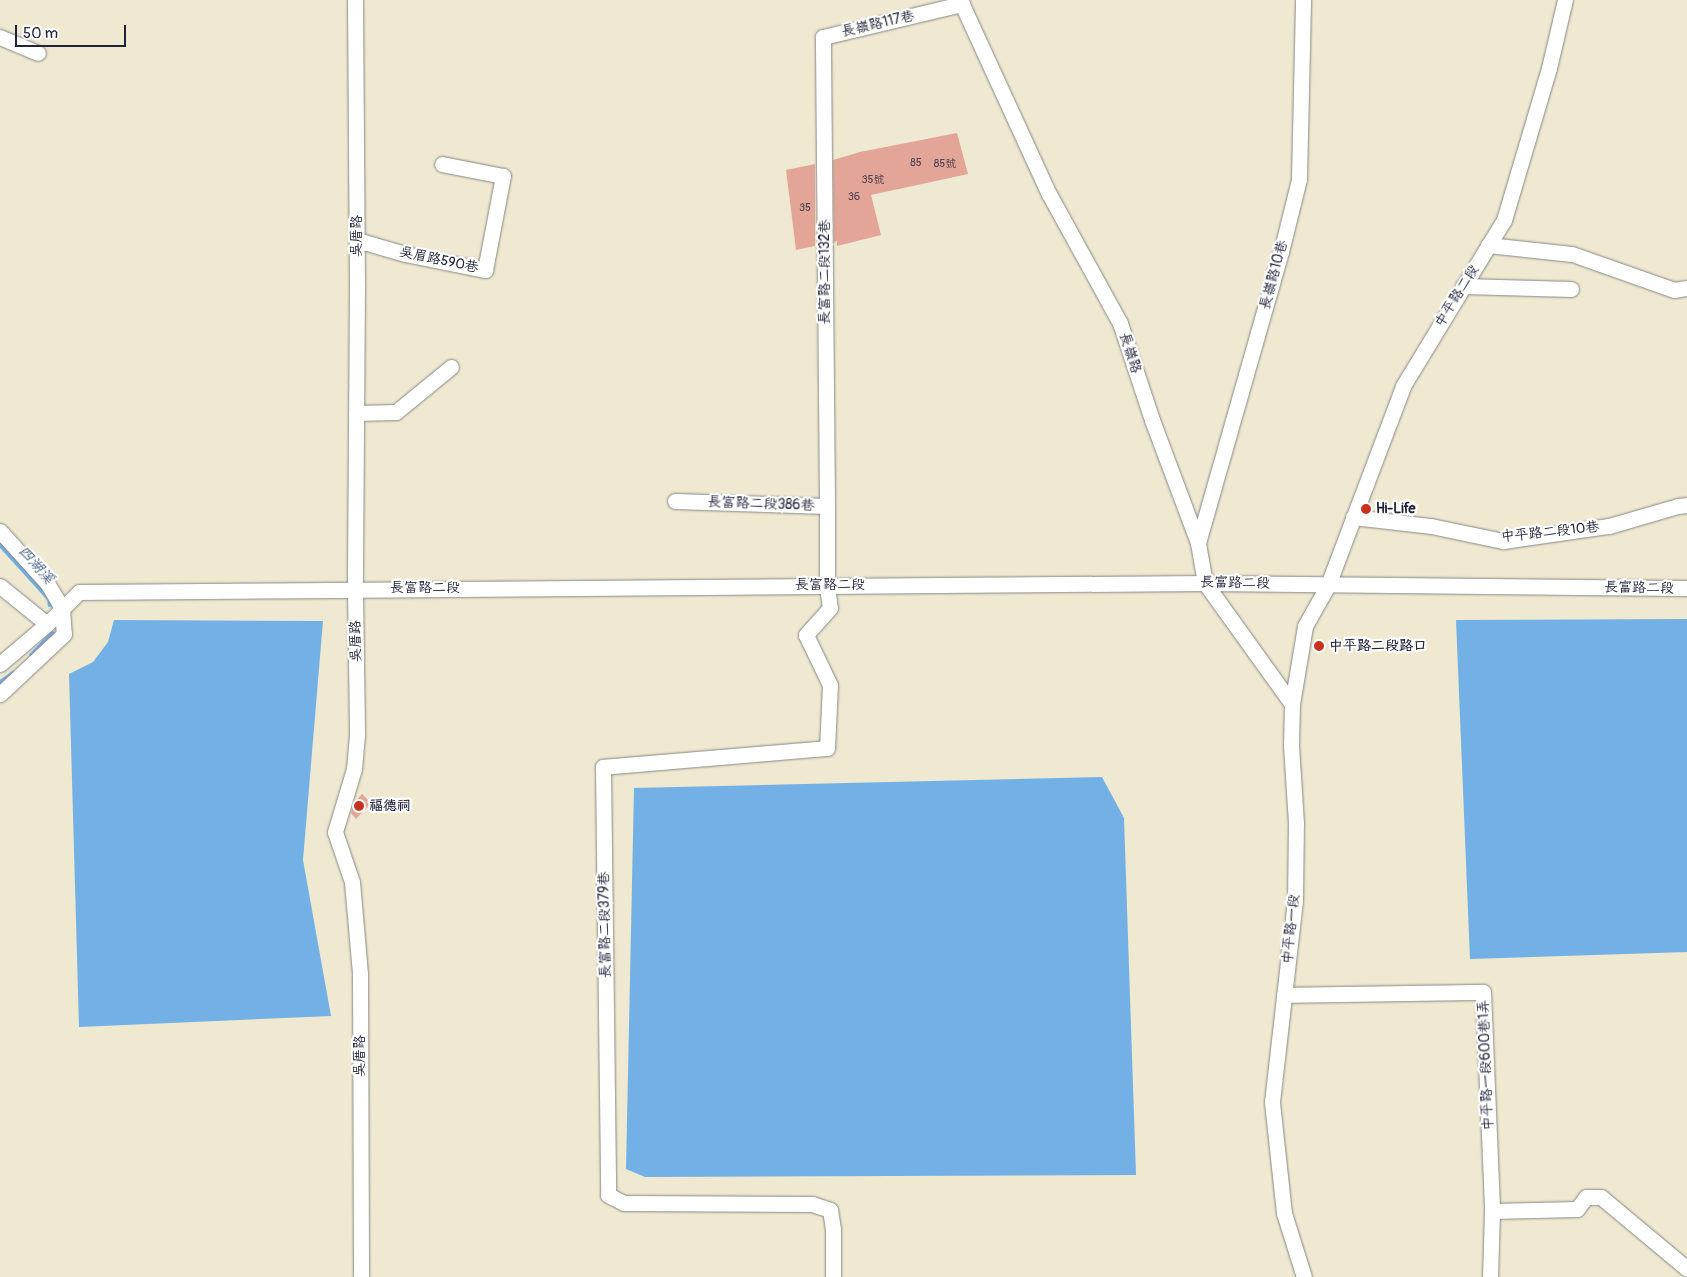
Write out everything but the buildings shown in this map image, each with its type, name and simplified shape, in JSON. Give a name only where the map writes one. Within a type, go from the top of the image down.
[{"type":"street","name":"吳厝路","points":[[355,0],[357,240],[355,588],[357,735],[354,769],[335,832],[352,882],[360,974],[361,1277]]},
{"type":"street","name":"長嶺路10巷","points":[[1198,543],[1281,252],[1299,179],[1303,0]]},
{"type":"street","name":"中平路二段","points":[[1328,585],[1403,386],[1504,220],[1549,68],[1565,0]]},
{"type":"street","name":"長嶺路","points":[[961,2],[1049,194],[1120,323],[1152,420],[1198,543],[1205,583],[1292,704]]},
{"type":"street","name":"長嶺路117巷","points":[[823,37],[961,2]]},
{"type":"street","points":[[0,36],[38,53]]},
{"type":"street","name":"長富路二段132巷","points":[[823,37],[827,506]]},
{"type":"street","name":"吳眉路590巷","points":[[357,240],[405,254],[485,270],[503,176],[442,164]]},
{"type":"street","points":[[1488,245],[1572,254],[1674,290],[1687,288]]},
{"type":"street","points":[[1463,286],[1571,289]]},
{"type":"street","points":[[356,413],[396,412],[451,367]]},
{"type":"street","name":"長富路二段386巷","points":[[675,501],[827,506],[827,585]]},
{"type":"street","name":"中平路二段10巷","points":[[1353,517],[1431,526],[1503,540],[1609,526],[1687,505]]},
{"type":"street","points":[[0,531],[48,583],[62,608],[64,634],[0,694]]},
{"type":"street","name":"長富路二段","points":[[0,664],[47,624],[80,592],[355,588],[1205,583],[1687,588]]},
{"type":"street","name":"長富路二段379巷","points":[[827,585],[830,608],[806,634],[830,685],[828,748],[603,767],[608,1195],[624,1203],[812,1204],[830,1210],[833,1230],[833,1277]]},
{"type":"street","name":"中平路一段","points":[[1304,1277],[1284,1213],[1272,1102],[1295,901],[1296,823],[1291,745],[1292,704],[1305,626],[1328,585]]},
{"type":"street","points":[[0,586],[47,624]]},
{"type":"street","name":"中平路一段600巷1弄","points":[[1284,995],[1483,992],[1492,1211],[1490,1277]]},
{"type":"street","points":[[1492,1211],[1577,1209],[1586,1197],[1601,1197],[1687,1269]]},
{"type":"water","points":[[1687,619],[1687,952],[1470,959],[1456,620]]},
{"type":"water","points":[[114,620],[323,621],[303,860],[331,1016],[79,1027],[69,674],[93,662],[108,642]]},
{"type":"water","points":[[1102,777],[1124,818],[1136,1175],[645,1177],[626,1169],[634,788]]},
{"type":"waterway","name":"四湖溪","points":[[0,544],[50,599],[50,604]]},
{"type":"waterway","name":"四湖溪","points":[[31,655],[52,633]]},
{"type":"waterway","name":"四湖溪","points":[[0,682],[13,673]]},
{"type":"place","name":"Hi-Life","points":[[1366,509]]},
{"type":"place","name":"中平路二段路口","points":[[1319,646]]},
{"type":"place","name":"福德祠","points":[[359,806]]}]
